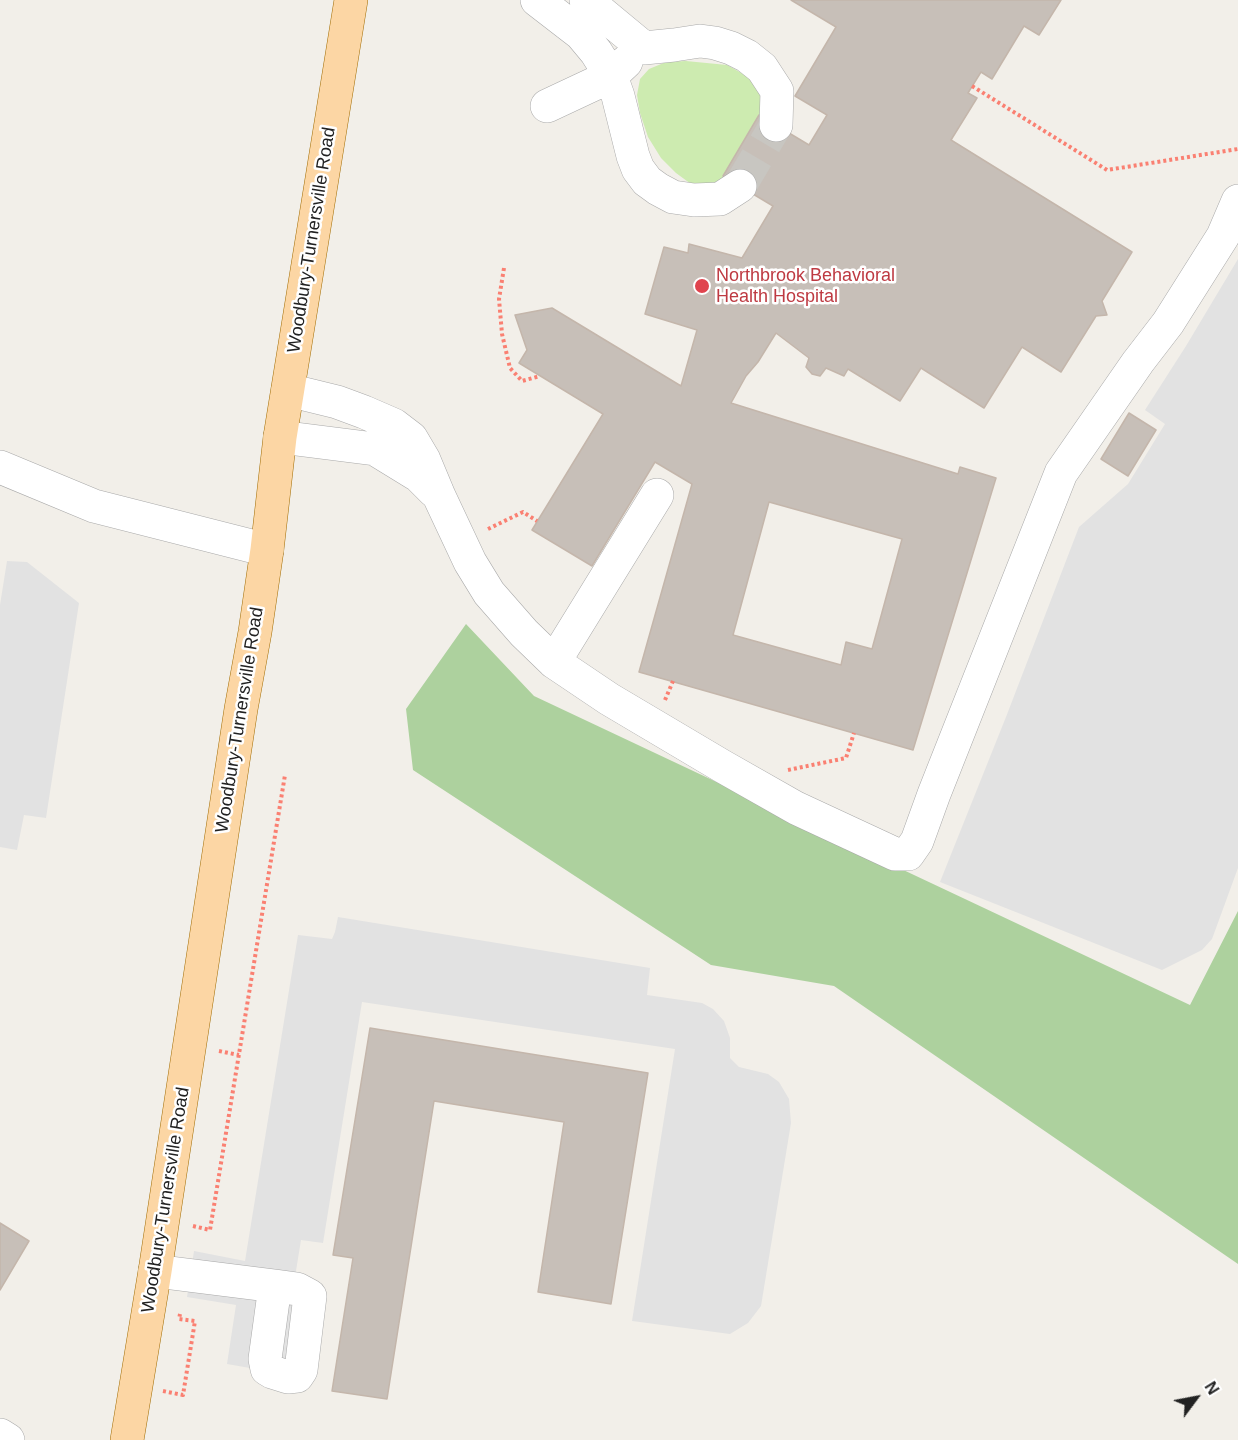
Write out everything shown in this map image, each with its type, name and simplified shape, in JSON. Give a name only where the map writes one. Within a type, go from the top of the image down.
[{"type":"main road","name":"Woodbury-Turnersville Road","points":[[127,1440],[267,550],[280,437],[351,0]]},
{"type":"street","points":[[537,0],[581,34],[611,75],[633,156],[638,169],[647,181],[673,197],[694,200],[720,199],[740,186]]},
{"type":"street","points":[[586,0],[644,48]]},
{"type":"street","points":[[547,106],[611,75],[644,48],[700,41],[731,48],[747,56],[762,68],[777,91],[776,125]]},
{"type":"street","points":[[288,390],[337,402],[364,412],[394,426],[411,438],[424,460],[470,562],[489,592],[524,633],[554,662],[609,699],[796,808],[895,854],[908,854],[917,841],[1061,473],[1138,362],[1168,324],[1223,236],[1238,201]]},
{"type":"street","points":[[280,437],[375,449],[419,476],[439,496]]},
{"type":"street","points":[[0,466],[94,506],[267,550]]},
{"type":"street","points":[[554,662],[657,495]]},
{"type":"street","points":[[155,1270],[274,1286]]},
{"type":"street","points":[[0,1435],[8,1440]]},
{"type":"path","points":[[972,86],[1107,170],[1238,149]]},
{"type":"path","points":[[504,268],[499,299],[502,334],[510,368],[522,381],[540,376]]},
{"type":"path","points":[[462,542],[523,512],[537,521]]},
{"type":"path","points":[[772,794],[788,769],[846,758],[854,733]]},
{"type":"path","points":[[191,1235],[193,1226],[210,1230],[285,775]]},
{"type":"path","points":[[157,1390],[183,1395],[195,1321],[179,1319],[180,1309]]},
{"type":"green space","points":[[686,61],[727,65],[757,85],[764,102],[766,118],[759,115],[723,176],[727,178],[718,183],[691,184],[676,173],[661,158],[648,137],[640,113],[637,95],[640,79],[649,69],[666,62]]},
{"type":"green space","points":[[466,624],[534,696],[1190,1005],[1238,911],[1238,1264],[834,986],[711,965],[413,770],[406,709]]},
{"type":"shaded area","points":[[1238,259],[1238,868],[1212,939],[1202,950],[1162,970],[940,882],[1079,527],[1128,484],[1165,424],[1145,410]]},
{"type":"shaded area","points":[[7,561],[27,562],[79,603],[46,818],[24,815],[17,850],[0,847],[0,605]]},
{"type":"shaded area","points":[[338,917],[650,968],[647,995],[702,1003],[713,1009],[724,1021],[730,1038],[730,1058],[739,1067],[768,1074],[779,1082],[789,1099],[791,1123],[761,1306],[748,1323],[730,1334],[632,1321],[675,1049],[362,1002],[323,1243],[301,1240],[295,1277],[324,1303],[272,1385],[259,1384],[252,1376],[250,1368],[227,1364],[236,1305],[187,1297],[194,1251],[245,1261],[298,935],[332,939]]},
{"type":"building","points":[[791,0],[1061,0],[1039,35],[1024,26],[992,79],[981,72],[968,93],[977,98],[951,140],[1132,252],[1102,301],[1107,315],[1096,316],[1061,372],[1022,347],[984,408],[921,368],[900,401],[848,369],[844,376],[826,368],[820,376],[812,374],[806,367],[809,358],[776,333],[758,362],[746,376],[731,403],[958,474],[960,467],[996,478],[913,750],[639,672],[692,484],[655,462],[592,566],[532,530],[603,414],[519,363],[527,350],[515,315],[552,308],[681,386],[697,330],[645,314],[664,247],[688,253],[689,244],[742,258],[773,206],[723,176],[759,115],[809,145],[827,115],[795,96],[836,27]],"holes":[[[769,502],[902,539],[872,649],[846,642],[841,665],[733,635]]]},
{"type":"building","points":[[1129,413],[1156,430],[1128,476],[1101,459]]},
{"type":"building","points":[[370,1028],[648,1073],[611,1304],[538,1292],[564,1122],[434,1101],[387,1399],[332,1391],[353,1258],[333,1255]]},
{"type":"building","points":[[0,1223],[29,1241],[0,1290]]},
{"type":"tunnel","points":[[740,186],[776,125]]},
{"type":"place","name":"Northbrook Behavioral Health Hospital","points":[[702,286]]}]
